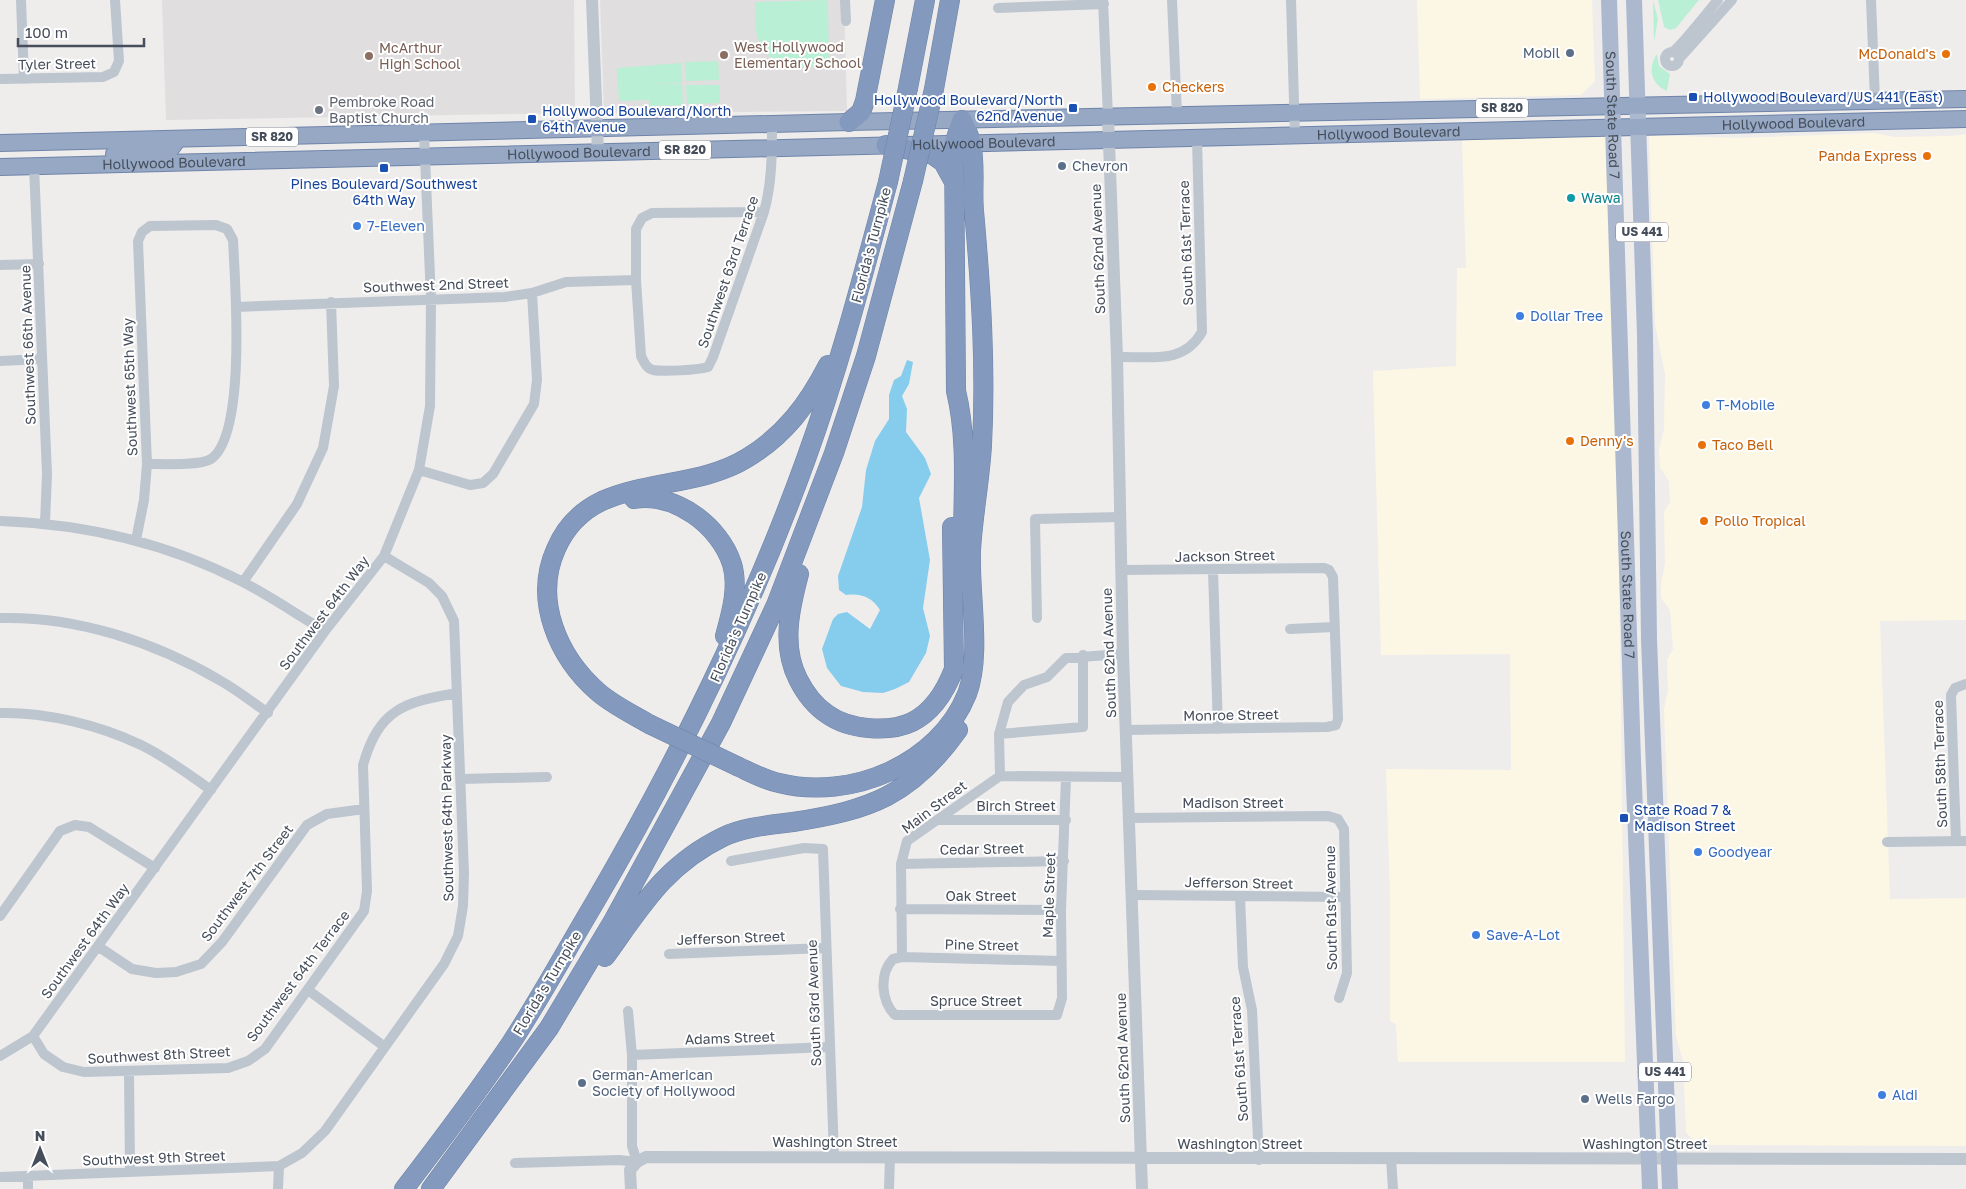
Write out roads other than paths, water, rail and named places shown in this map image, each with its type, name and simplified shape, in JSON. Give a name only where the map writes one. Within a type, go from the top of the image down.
[{"type":"highway","points":[[849,122],[861,112],[865,101],[885,0]]},
{"type":"highway","name":"Florida's Turnpike","points":[[404,1189],[512,1041],[647,813],[709,692],[753,596],[785,516],[833,379],[850,324],[888,182],[924,0]]},
{"type":"highway","name":"Florida's Turnpike","points":[[431,1189],[548,1028],[612,923],[721,723],[776,605],[834,453],[866,356],[913,181],[934,89],[950,0]]},
{"type":"highway","name":"Hollywood Boulevard","points":[[0,143],[849,122],[1966,99]]},
{"type":"highway","points":[[1894,121],[1906,112],[1960,108],[1966,99]]},
{"type":"highway","points":[[1855,122],[1868,112],[1875,100]]},
{"type":"highway","name":"Hollywood Boulevard","points":[[0,167],[1966,119]]},
{"type":"highway","points":[[850,324],[813,394],[794,420],[773,441],[745,459],[709,475],[602,501],[582,514],[570,526],[559,543],[550,563],[547,585],[548,605],[553,628],[576,668],[599,692],[780,783],[818,787],[848,784],[889,772],[917,756],[941,736],[956,715],[967,694],[974,670],[971,550],[977,511],[982,444],[983,323],[974,210],[963,143],[962,120]]},
{"type":"highway","points":[[58,166],[75,155],[170,150],[178,139]]},
{"type":"highway","points":[[834,453],[818,516],[801,565],[790,609],[791,658],[798,678],[810,698],[828,715],[849,724],[874,728],[892,728],[913,722],[932,706],[946,689],[954,669],[951,442],[952,410],[956,391],[956,186],[963,143]]},
{"type":"highway","points":[[886,145],[933,155],[943,162],[956,186]]},
{"type":"highway","points":[[742,764],[792,777],[830,778],[866,772],[916,745],[938,728],[952,708],[964,668],[962,449],[960,410],[956,391]]},
{"type":"highway","points":[[653,720],[602,683],[574,650],[564,633],[556,611],[553,591],[555,569],[567,539],[590,515],[606,506],[640,498],[673,503],[706,524],[722,542],[732,565],[735,590],[731,612],[709,692]]},
{"type":"highway","points":[[548,1028],[575,1002],[651,893],[671,870],[693,853],[725,836],[757,827],[838,815],[865,808],[894,794],[920,775],[941,755],[965,721],[978,697],[983,674],[982,550],[977,511]]},
{"type":"main road","name":"South State Road 7","points":[[1609,0],[1614,106],[1637,860],[1650,1189]]},
{"type":"main road","name":"South State Road 7","points":[[1634,0],[1639,128],[1649,640],[1670,1189]]},
{"type":"main road","points":[[1637,860],[1643,874],[1659,899]]},
{"type":"main road","points":[[1638,879],[1659,899]]},
{"type":"street","points":[[21,0],[24,79]]},
{"type":"street","name":"Tyler Street","points":[[0,79],[103,77],[114,72],[119,61],[115,0]]},
{"type":"street","points":[[592,0],[598,152]]},
{"type":"street","points":[[845,0],[846,21]]},
{"type":"street","points":[[1172,0],[1177,115]]},
{"type":"street","points":[[1291,0],[1294,136]]},
{"type":"street","points":[[1718,0],[1690,31],[1675,55],[1732,0]]},
{"type":"street","points":[[1871,0],[1875,100]]},
{"type":"street","points":[[998,8],[1103,2],[1108,117]]},
{"type":"street","name":"South 62nd Avenue","points":[[1108,117],[1117,357],[1128,818],[1142,1189]]},
{"type":"street","name":"Southwest 63rd Terrace","points":[[636,280],[640,356],[645,365],[653,370],[700,369],[708,367],[764,212],[772,180],[772,124]]},
{"type":"street","name":"Southwest 64th Way","points":[[33,1036],[268,713],[325,631],[384,556],[419,470],[430,406],[431,300],[424,133]]},
{"type":"street","name":"South 61st Terrace","points":[[1117,357],[1179,355],[1195,345],[1202,332],[1197,138]]},
{"type":"street","name":"Southwest 66th Avenue","points":[[34,166],[47,474],[44,523]]},
{"type":"street","points":[[636,280],[636,229],[642,218],[652,213],[764,212]]},
{"type":"street","name":"Southwest 65th Way","points":[[136,540],[144,500],[146,464],[138,242],[142,232],[150,226],[216,224],[227,229],[233,240],[236,306]]},
{"type":"street","points":[[0,265],[39,264]]},
{"type":"street","name":"Southwest 2nd Street","points":[[236,306],[505,298],[532,293],[566,282],[636,280]]},
{"type":"street","points":[[419,470],[470,485],[483,483],[493,474],[534,404],[537,380],[532,293]]},
{"type":"street","points":[[243,582],[297,504],[323,448],[334,386],[331,302]]},
{"type":"street","points":[[146,464],[198,462],[211,459],[219,448],[229,425],[236,390],[236,306]]},
{"type":"street","points":[[0,361],[42,359]]},
{"type":"street","points":[[1038,618],[1035,520],[1120,517]]},
{"type":"street","points":[[0,521],[44,523],[136,540],[186,556],[243,582],[325,631]]},
{"type":"street","name":"Southwest 64th Parkway","points":[[280,1166],[302,1153],[325,1131],[444,964],[458,936],[463,906],[464,873],[454,620],[442,596],[429,583],[384,556]]},
{"type":"street","name":"Jackson Street","points":[[1121,570],[1324,568],[1329,570],[1332,577],[1334,627]]},
{"type":"street","points":[[1214,570],[1218,729]]},
{"type":"street","points":[[0,618],[75,625],[116,634],[153,647],[221,681],[268,713]]},
{"type":"street","points":[[1290,628],[1334,627]]},
{"type":"street","name":"Monroe Street","points":[[1126,730],[1328,727],[1336,725],[1334,627]]},
{"type":"street","points":[[1123,654],[1083,655],[1066,658],[1047,677],[1024,685],[1008,702],[999,734],[1000,776],[1128,777]]},
{"type":"street","points":[[999,734],[1083,727],[1083,655]]},
{"type":"street","name":"South 58th Terrace","points":[[1961,841],[1951,695],[1955,688],[1966,684]]},
{"type":"street","name":"Southwest 64th Terrace","points":[[248,1061],[265,1048],[364,911],[367,891],[363,765],[369,745],[379,728],[395,711],[418,699],[457,693]]},
{"type":"street","points":[[0,713],[38,716],[89,726],[132,741],[170,762],[211,790]]},
{"type":"street","name":"Main Street","points":[[902,957],[901,864],[907,842],[1000,776]]},
{"type":"street","name":"Maple Street","points":[[1057,1014],[1062,998],[1061,910],[1066,820],[1066,776]]},
{"type":"street","points":[[461,779],[547,777]]},
{"type":"street","name":"Southwest 7th Street","points":[[99,947],[132,969],[156,973],[176,972],[201,964],[222,942],[307,825],[327,814],[364,809]]},
{"type":"street","name":"Madison Street","points":[[1128,818],[1328,816],[1338,819]]},
{"type":"street","name":"South 61st Avenue","points":[[1338,819],[1344,829],[1347,973],[1339,998]]},
{"type":"street","name":"Birch Street","points":[[936,820],[1066,820]]},
{"type":"street","points":[[2,910],[60,831],[75,825],[89,827],[155,868]]},
{"type":"street","points":[[1887,842],[1961,841]]},
{"type":"street","name":"South 63rd Avenue","points":[[731,861],[804,848],[824,849],[825,948],[834,1156]]},
{"type":"street","name":"Cedar Street","points":[[901,864],[1064,862]]},
{"type":"street","name":"Jefferson Street","points":[[1132,895],[1240,898],[1345,897]]},
{"type":"street","name":"South 61st Terrace","points":[[1240,898],[1243,968],[1252,1010],[1259,1160]]},
{"type":"street","name":"Oak Street","points":[[900,909],[1061,910]]},
{"type":"street","name":"Jefferson Street","points":[[669,954],[825,948]]},
{"type":"street","name":"Pine Street","points":[[902,957],[1061,961]]},
{"type":"street","name":"Spruce Street","points":[[902,957],[893,959],[889,964],[885,971],[883,983],[886,1007],[894,1014],[1057,1014]]},
{"type":"street","points":[[308,990],[385,1047]]},
{"type":"street","points":[[628,1011],[632,1055],[632,1146],[637,1162],[630,1170],[631,1189]]},
{"type":"street","points":[[0,1056],[33,1036]]},
{"type":"street","name":"Southwest 8th Street","points":[[33,1036],[44,1054],[63,1067],[84,1072],[228,1068],[248,1061]]},
{"type":"street","name":"Adams Street","points":[[632,1055],[829,1047]]},
{"type":"street","points":[[129,1072],[130,1172]]},
{"type":"street","name":"Washington Street","points":[[515,1163],[618,1160],[637,1162],[646,1157],[834,1156],[1259,1160],[1391,1158],[1966,1159]]},
{"type":"street","points":[[889,1189],[890,1157]]},
{"type":"street","points":[[1391,1158],[1393,1189]]},
{"type":"street","points":[[278,1189],[280,1166]]},
{"type":"street","name":"Southwest 9th Street","points":[[0,1177],[280,1166]]},
{"type":"street","points":[[28,1176],[28,1189]]},
{"type":"water","points":[[907,360],[913,362],[909,384],[902,396],[907,409],[906,432],[925,458],[931,474],[919,498],[930,560],[923,608],[930,636],[926,653],[909,682],[883,693],[863,692],[841,686],[827,668],[822,649],[833,619],[838,614],[847,612],[870,629],[880,610],[866,597],[846,595],[839,590],[838,576],[862,507],[866,470],[875,441],[889,419],[889,395],[894,380],[901,376]]},
{"type":"place","name":"Mobil","points":[[1570,53]]},
{"type":"place","name":"McDonald's","points":[[1946,54]]},
{"type":"place","name":"West Hollywood Elementary School","points":[[724,55]]},
{"type":"place","name":"McArthur High School","points":[[369,56]]},
{"type":"place","name":"Checkers","points":[[1152,87]]},
{"type":"place","name":"Hollywood Boulevard/US 441 (East)","points":[[1693,97]]},
{"type":"place","name":"Hollywood Boulevard/North 62nd Avenue","points":[[1073,108]]},
{"type":"place","name":"Pembroke Road Baptist Church","points":[[319,110]]},
{"type":"place","name":"Hollywood Boulevard/North 64th Avenue","points":[[532,119]]},
{"type":"place","name":"Panda Express","points":[[1927,156]]},
{"type":"place","name":"Chevron","points":[[1062,166]]},
{"type":"place","name":"Pines Boulevard/Southwest 64th Way","points":[[384,168]]},
{"type":"place","name":"Wawa","points":[[1571,198]]},
{"type":"place","name":"7-Eleven","points":[[357,226]]},
{"type":"place","name":"Dollar Tree","points":[[1520,316]]},
{"type":"place","name":"T-Mobile","points":[[1706,405]]},
{"type":"place","name":"Denny's","points":[[1570,441]]},
{"type":"place","name":"Taco Bell","points":[[1702,445]]},
{"type":"place","name":"Pollo Tropical","points":[[1704,521]]},
{"type":"place","name":"State Road 7 & Madison Street","points":[[1624,818]]},
{"type":"place","name":"Goodyear","points":[[1698,852]]},
{"type":"place","name":"Save-A-Lot","points":[[1476,935]]},
{"type":"place","name":"German-American Society of Hollywood","points":[[582,1083]]},
{"type":"place","name":"Aldi","points":[[1882,1095]]},
{"type":"place","name":"Wells Fargo","points":[[1585,1099]]}]
